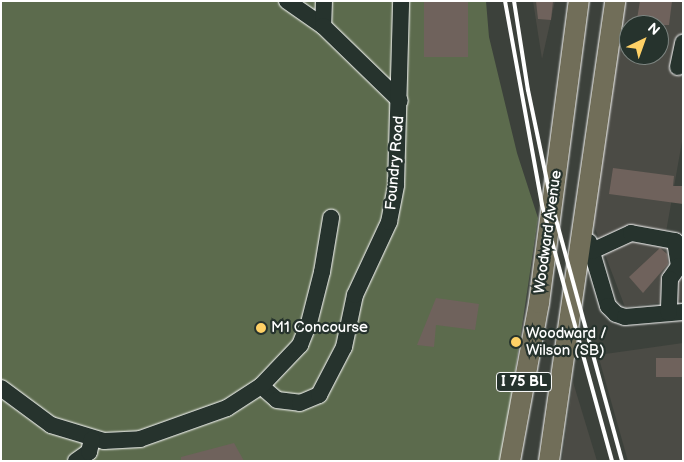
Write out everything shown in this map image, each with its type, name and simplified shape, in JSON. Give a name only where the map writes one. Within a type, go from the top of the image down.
[{"type":"main road","name":"Woodward Avenue","points":[[510,461],[539,303],[579,1]]},
{"type":"main road","name":"I 75 BL","points":[[549,461],[584,230],[615,1]]},
{"type":"street","points":[[288,1],[324,26],[400,101]]},
{"type":"street","points":[[324,1],[324,26]]},
{"type":"street","name":"Foundry Road","points":[[261,386],[277,400],[300,403],[318,395],[331,377],[344,347],[355,295],[389,222],[396,185],[400,101],[401,1]]},
{"type":"street","points":[[678,68],[683,43]]},
{"type":"street","points":[[1,388],[51,425],[92,439],[126,442],[154,435],[227,408],[261,386],[286,363],[304,336],[322,272],[331,218]]},
{"type":"street","points":[[584,230],[611,311],[625,317],[676,313],[670,279],[679,266],[675,241],[631,233],[592,251]]},
{"type":"street","points":[[76,461],[89,452],[92,439]]},
{"type":"shaded area","points":[[533,1],[555,1],[542,59]]},
{"type":"shaded area","points":[[622,1],[683,1],[683,136],[666,232],[683,236],[683,300],[625,307],[593,223],[619,24],[619,65],[669,65],[669,15],[620,15]]},
{"type":"shaded area","points":[[683,343],[683,461],[628,461],[598,355]]},
{"type":"shaded area","points":[[573,382],[597,461],[562,461]]},
{"type":"green space","name":"M1 Concourse","points":[[1,1],[486,1],[489,37],[517,153],[538,218],[502,461],[1,461]]},
{"type":"building","points":[[424,1],[468,1],[468,57],[424,57]]},
{"type":"building","points":[[536,1],[553,1],[551,20],[538,19]]},
{"type":"building","points":[[640,1],[672,1],[669,25],[669,15],[638,15]]},
{"type":"building","points":[[613,168],[674,176],[673,186],[683,186],[683,204],[609,194]]},
{"type":"building","points":[[660,248],[667,254],[668,264],[643,293],[629,277]]},
{"type":"building","points":[[436,298],[479,304],[475,330],[436,325],[434,347],[417,345]]},
{"type":"building","points":[[656,358],[683,358],[683,377],[656,377]]},
{"type":"building","points":[[234,443],[244,461],[181,461],[181,457]]},
{"type":"railway","points":[[505,1],[542,205],[612,461]]},
{"type":"railway","points":[[514,1],[528,90],[552,205],[622,461]]},
{"type":"place","name":"M1 Concourse","points":[[261,328]]},
{"type":"place","name":"Woodward / Wilson (SB)","points":[[516,342]]}]
